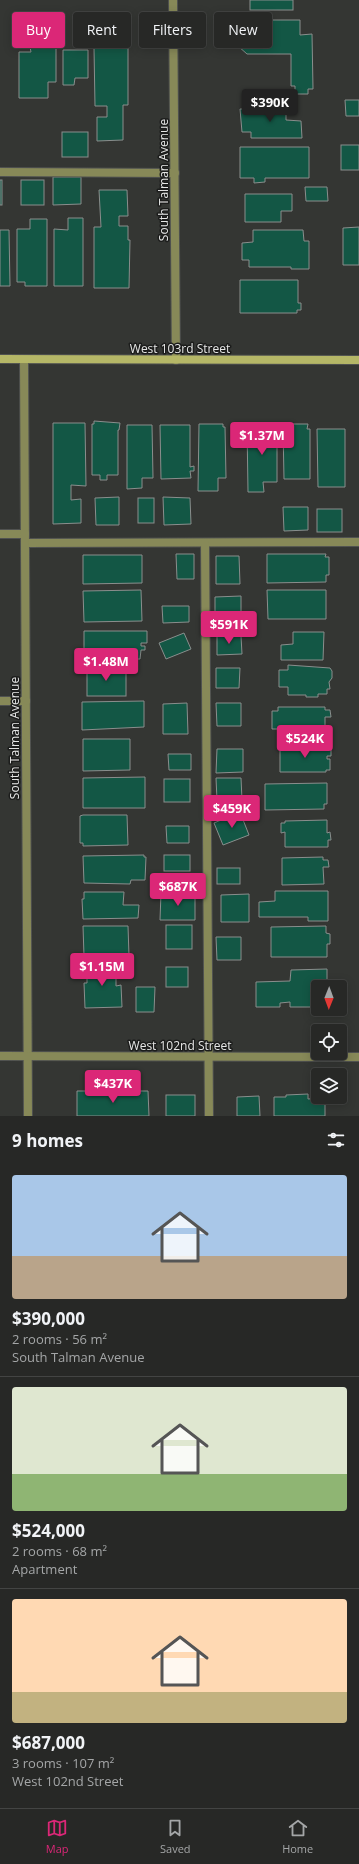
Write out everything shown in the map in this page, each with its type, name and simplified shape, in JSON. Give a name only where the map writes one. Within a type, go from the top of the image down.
[{"type":"main road","name":"West 103rd Street","points":[[0,360],[359,360]]},
{"type":"street","name":"South Talman Avenue","points":[[173,0],[176,360]]},
{"type":"street","points":[[0,172],[175,173]]},
{"type":"street","name":"South Talman Avenue","points":[[24,360],[28,1116]]},
{"type":"street","points":[[0,534],[25,534]]},
{"type":"street","points":[[205,542],[209,1116]]},
{"type":"street","points":[[25,543],[359,542]]},
{"type":"street","points":[[0,700],[26,700]]},
{"type":"street","name":"West 102nd Street","points":[[0,1056],[359,1057]]},
{"type":"building","points":[[250,0],[293,0],[293,10],[250,10]]},
{"type":"building","points":[[272,20],[300,20],[300,35],[312,34],[313,89],[308,89],[308,94],[295,94],[295,86],[291,86],[291,54],[247,54],[240,48],[272,48]]},
{"type":"building","points":[[30,48],[56,48],[56,82],[48,82],[48,98],[19,98],[19,52],[31,52]]},
{"type":"building","points":[[94,48],[128,48],[128,105],[123,105],[123,140],[97,141],[97,117],[107,117],[107,106],[95,106]]},
{"type":"building","points":[[63,50],[88,50],[88,78],[75,78],[74,85],[63,85]]},
{"type":"building","points":[[345,100],[359,100],[359,116],[346,116]]},
{"type":"building","points":[[286,106],[286,120],[301,121],[302,138],[251,138],[251,132],[242,132],[240,109]]},
{"type":"building","points":[[62,132],[88,132],[88,157],[62,157]]},
{"type":"building","points":[[341,145],[359,145],[359,170],[341,170]]},
{"type":"building","points":[[240,147],[309,147],[309,178],[265,178],[265,182],[254,183],[254,178],[240,178]]},
{"type":"building","points":[[53,177],[81,177],[81,204],[53,205]]},
{"type":"building","points":[[0,180],[2,180],[2,205],[0,205]]},
{"type":"building","points":[[21,180],[44,180],[44,205],[21,205]]},
{"type":"building","points":[[305,187],[327,187],[328,201],[306,201]]},
{"type":"building","points":[[99,190],[127,190],[128,216],[119,216],[119,226],[128,226],[128,240],[130,240],[129,288],[94,288],[94,227],[101,227]]},
{"type":"building","points":[[245,194],[292,194],[292,211],[281,211],[281,222],[245,222]]},
{"type":"building","points":[[68,218],[83,218],[83,286],[54,286],[54,229],[68,230]]},
{"type":"building","points":[[30,219],[47,219],[47,286],[25,286],[25,282],[17,282],[17,229],[30,229]]},
{"type":"building","points":[[359,227],[359,265],[343,265],[343,228]]},
{"type":"building","points":[[0,230],[9,230],[10,286],[0,286]]},
{"type":"building","points":[[253,230],[303,230],[304,241],[309,241],[309,269],[291,269],[291,267],[249,267],[249,260],[242,260],[242,243],[253,242]]},
{"type":"building","points":[[240,280],[298,280],[298,303],[301,303],[301,310],[297,310],[297,313],[240,313]]},
{"type":"building","points":[[94,421],[120,423],[118,430],[118,475],[107,475],[107,480],[100,480],[100,475],[92,475],[92,424],[94,424]]},
{"type":"building","points":[[53,423],[85,423],[86,486],[71,485],[71,500],[81,499],[81,523],[53,524]]},
{"type":"building","points":[[199,424],[223,424],[223,427],[225,427],[226,478],[218,478],[218,491],[198,491]]},
{"type":"building","points":[[277,424],[277,482],[263,482],[264,492],[248,492],[247,425]]},
{"type":"building","points":[[285,424],[308,424],[307,429],[310,429],[310,479],[284,479],[283,427],[285,428]]},
{"type":"building","points":[[127,425],[152,425],[153,478],[142,478],[142,488],[127,489]]},
{"type":"building","points":[[160,425],[190,425],[190,467],[194,466],[194,471],[190,471],[191,478],[161,479]]},
{"type":"building","points":[[317,429],[345,429],[345,487],[318,487]]},
{"type":"building","points":[[119,497],[119,525],[96,525],[95,498]]},
{"type":"building","points":[[163,497],[190,498],[191,524],[164,525]]},
{"type":"building","points":[[138,498],[154,498],[154,523],[138,523]]},
{"type":"building","points":[[283,507],[308,507],[308,530],[284,531]]},
{"type":"building","points":[[317,509],[342,509],[342,532],[317,532]]},
{"type":"building","points":[[176,554],[194,554],[194,579],[177,579]]},
{"type":"building","points":[[267,554],[326,554],[325,557],[329,557],[329,575],[326,575],[326,582],[267,583]]},
{"type":"building","points":[[83,555],[142,555],[142,583],[83,584]]},
{"type":"building","points":[[216,556],[239,556],[240,584],[216,584]]},
{"type":"building","points":[[141,590],[142,621],[84,622],[83,591]]},
{"type":"building","points":[[267,590],[326,590],[326,619],[268,619]]},
{"type":"building","points":[[241,596],[241,624],[215,624],[215,597]]},
{"type":"building","points":[[162,606],[189,606],[189,622],[163,623]]},
{"type":"building","points":[[84,631],[147,631],[147,643],[141,643],[141,646],[145,646],[145,650],[141,650],[140,659],[84,659]]},
{"type":"building","points":[[293,632],[324,632],[323,660],[281,660],[281,645],[293,644]]},
{"type":"building","points":[[184,633],[191,649],[166,659],[159,643]]},
{"type":"building","points":[[217,636],[241,636],[242,654],[217,655]]},
{"type":"building","points":[[288,665],[330,668],[332,671],[332,678],[329,682],[330,689],[327,689],[327,694],[318,694],[318,697],[288,695],[288,687],[279,687],[279,670],[288,670]]},
{"type":"building","points":[[216,668],[240,668],[239,688],[216,688]]},
{"type":"building","points":[[87,669],[126,669],[126,696],[87,696]]},
{"type":"building","points":[[144,701],[144,727],[82,730],[82,702]]},
{"type":"building","points":[[187,703],[188,734],[163,734],[163,704]]},
{"type":"building","points":[[216,703],[241,703],[241,726],[217,726]]},
{"type":"building","points":[[278,707],[325,707],[325,710],[330,710],[331,717],[325,717],[325,733],[282,734],[282,729],[272,729],[272,711],[278,711]]},
{"type":"building","points":[[83,739],[130,739],[130,770],[83,771]]},
{"type":"building","points":[[327,745],[327,749],[331,749],[331,756],[327,756],[327,759],[330,759],[330,770],[326,770],[326,772],[280,772],[280,746]]},
{"type":"building","points":[[217,749],[243,749],[243,772],[216,773]]},
{"type":"building","points":[[168,754],[191,754],[191,770],[169,770]]},
{"type":"building","points":[[145,777],[145,808],[83,808],[83,778]]},
{"type":"building","points":[[216,778],[241,778],[242,800],[217,800]]},
{"type":"building","points":[[164,779],[190,779],[190,802],[164,802]]},
{"type":"building","points":[[327,783],[327,804],[324,804],[324,809],[265,810],[265,784]]},
{"type":"building","points":[[240,812],[249,835],[223,845],[214,823]]},
{"type":"building","points":[[127,815],[128,845],[83,846],[83,843],[80,843],[80,816]]},
{"type":"building","points":[[327,820],[327,833],[330,832],[331,840],[328,840],[328,847],[285,847],[285,832],[281,833],[281,823],[285,823],[285,821]]},
{"type":"building","points":[[166,826],[189,826],[189,843],[167,843]]},
{"type":"building","points":[[144,855],[144,857],[146,857],[145,880],[131,880],[130,884],[84,883],[83,856]]},
{"type":"building","points":[[164,855],[190,855],[190,871],[164,871]]},
{"type":"building","points":[[323,857],[323,860],[328,860],[329,867],[323,867],[324,884],[282,885],[282,858]]},
{"type":"building","points":[[217,868],[240,868],[240,884],[217,884]]},
{"type":"building","points":[[275,891],[328,891],[328,921],[308,921],[308,917],[259,917],[259,902],[275,901]]},
{"type":"building","points":[[84,892],[124,892],[123,905],[139,905],[138,918],[83,919],[82,899],[84,899]]},
{"type":"building","points":[[161,893],[195,893],[195,920],[160,920]]},
{"type":"building","points":[[249,894],[249,922],[221,922],[221,895]]},
{"type":"building","points":[[166,925],[192,925],[192,949],[166,949]]},
{"type":"building","points":[[83,926],[128,926],[129,956],[84,956]]},
{"type":"building","points":[[326,926],[326,933],[330,934],[330,944],[327,944],[327,957],[271,957],[271,927]]},
{"type":"building","points":[[216,937],[241,937],[241,960],[217,960]]},
{"type":"building","points":[[116,964],[116,986],[121,985],[122,1007],[85,1008],[84,983],[87,983],[87,965]]},
{"type":"building","points":[[166,967],[188,967],[188,987],[166,987]]},
{"type":"building","points":[[327,969],[327,980],[311,980],[311,1007],[290,1007],[290,1002],[280,1003],[280,1007],[256,1007],[256,982],[290,981],[291,970]]},
{"type":"building","points":[[136,987],[155,987],[154,1012],[136,1012]]},
{"type":"building","points":[[77,1091],[148,1091],[149,1116],[77,1116]]},
{"type":"building","points":[[308,1094],[308,1099],[311,1099],[311,1104],[325,1104],[325,1116],[274,1116],[274,1097],[286,1097],[286,1095]]},
{"type":"building","points":[[166,1095],[195,1095],[195,1116],[166,1116]]},
{"type":"building","points":[[259,1096],[260,1116],[237,1116],[237,1097]]}]
